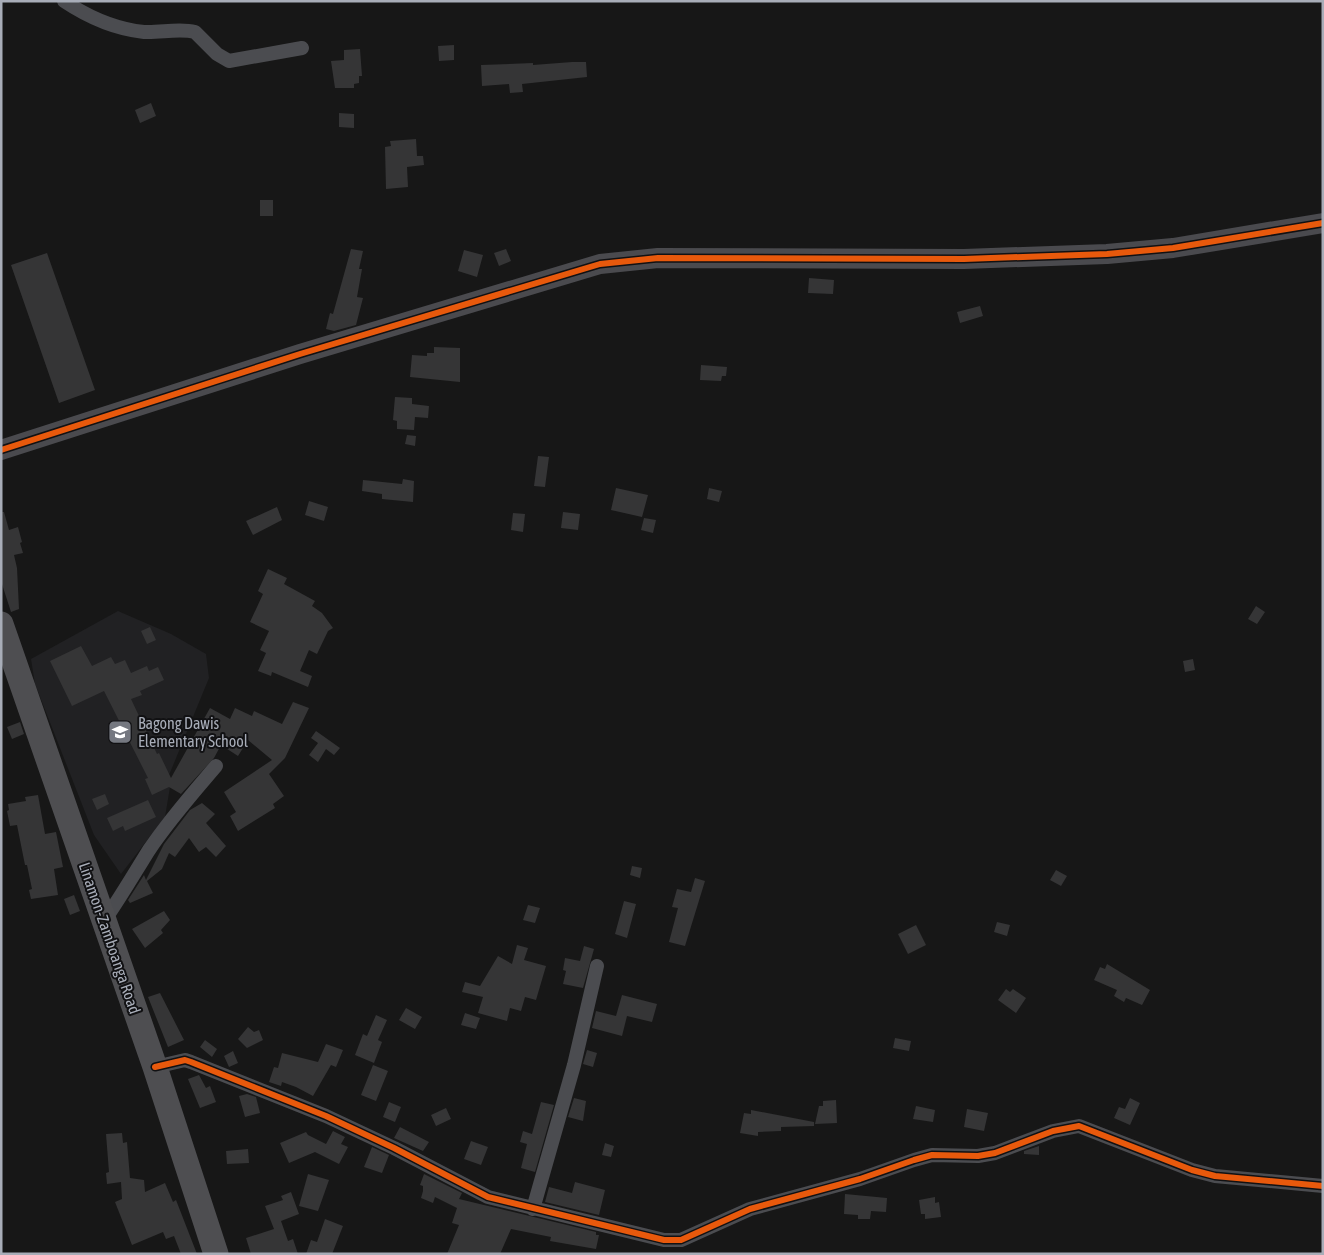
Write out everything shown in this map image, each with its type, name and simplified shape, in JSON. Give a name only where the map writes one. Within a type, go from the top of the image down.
[{"type":"highway","name":"Linamon-Zamboanga Road","points":[[1,624],[155,1067],[216,1254]]},
{"type":"street","points":[[64,1],[92,19],[143,32],[195,32],[217,54],[229,61],[302,48]]},
{"type":"street","points":[[1,450],[300,354],[412,322],[535,282],[608,263],[658,258],[964,259],[1107,254],[1173,248],[1323,223]]},
{"type":"street","points":[[104,921],[175,814],[216,766]]},
{"type":"street","points":[[533,1208],[574,1065],[597,966]]},
{"type":"street","points":[[155,1067],[185,1060],[191,1062],[326,1116],[488,1196],[664,1240],[680,1240],[750,1209],[860,1179],[932,1155],[978,1156],[995,1153],[1053,1131],[1079,1126],[1192,1170],[1216,1176],[1323,1186]]},
{"type":"shaded area","name":"Bagong Dawis Elementary School","points":[[118,611],[171,634],[206,654],[209,678],[167,780],[170,787],[165,817],[121,874],[94,835],[35,684],[31,659]]},
{"type":"building","points":[[454,45],[454,60],[439,61],[438,46]]},
{"type":"building","points":[[360,49],[362,76],[359,76],[359,83],[354,84],[354,88],[335,88],[331,61],[344,60],[344,50]]},
{"type":"building","points":[[586,62],[587,77],[522,84],[523,92],[510,93],[509,84],[482,86],[481,65],[533,63],[533,65]]},
{"type":"building","points":[[151,103],[156,116],[140,123],[135,110]]},
{"type":"building","points":[[339,113],[354,114],[354,128],[339,127]]},
{"type":"building","points":[[416,139],[417,156],[423,156],[424,165],[407,167],[408,187],[386,189],[385,147],[391,146],[390,141]]},
{"type":"building","points":[[260,200],[273,200],[273,216],[260,216]]},
{"type":"building","points":[[351,249],[363,251],[359,269],[362,269],[357,297],[363,298],[356,325],[334,331],[326,329],[330,313],[333,314]]},
{"type":"building","points":[[506,249],[511,261],[499,266],[494,253]]},
{"type":"building","points":[[464,250],[483,255],[477,277],[458,271]]},
{"type":"building","points":[[47,253],[95,390],[59,403],[11,265]]},
{"type":"building","points":[[809,278],[834,280],[833,294],[808,293]]},
{"type":"building","points":[[980,306],[983,316],[960,323],[957,312]]},
{"type":"building","points":[[434,347],[460,348],[460,382],[410,377],[412,355],[427,356],[427,353],[434,353]]},
{"type":"building","points":[[701,365],[727,367],[726,376],[722,376],[721,381],[700,380]]},
{"type":"building","points":[[395,397],[412,398],[412,404],[429,406],[428,418],[415,417],[414,430],[397,429],[397,421],[393,420]]},
{"type":"building","points":[[407,435],[416,436],[415,446],[405,444]]},
{"type":"building","points":[[538,456],[549,457],[545,487],[534,486]]},
{"type":"building","points":[[403,479],[414,481],[413,502],[382,499],[382,494],[362,491],[363,480],[402,484]]},
{"type":"building","points":[[616,488],[648,495],[642,517],[611,510]]},
{"type":"building","points":[[709,488],[722,491],[719,502],[707,499]]},
{"type":"building","points":[[309,501],[328,507],[324,521],[305,515]]},
{"type":"building","points":[[277,507],[282,520],[253,535],[246,521]]},
{"type":"building","points":[[1,512],[4,512],[9,530],[18,527],[22,542],[20,543],[23,553],[14,555],[17,568],[19,609],[11,612],[1,581]]},
{"type":"building","points":[[563,512],[580,514],[578,530],[561,528]]},
{"type":"building","points":[[513,513],[525,514],[523,532],[511,530]]},
{"type":"building","points":[[644,518],[656,520],[653,533],[641,530]]},
{"type":"building","points":[[268,569],[287,578],[284,584],[315,601],[312,606],[322,613],[333,628],[328,631],[317,654],[309,650],[300,671],[312,676],[308,687],[272,672],[271,676],[258,671],[266,653],[260,650],[269,631],[250,622],[263,594],[258,591]]},
{"type":"building","points":[[1256,606],[1265,612],[1257,624],[1248,619]]},
{"type":"building","points":[[150,627],[156,640],[147,644],[141,631]]},
{"type":"building","points":[[81,646],[92,666],[111,657],[115,664],[125,660],[131,673],[147,666],[149,671],[158,667],[164,680],[140,691],[142,695],[131,699],[157,754],[159,753],[171,778],[210,708],[230,719],[235,708],[252,716],[254,711],[282,724],[293,702],[309,708],[285,758],[269,774],[284,796],[273,804],[275,808],[238,831],[230,816],[236,812],[224,792],[272,760],[248,740],[238,756],[221,745],[214,758],[181,794],[169,787],[152,795],[145,779],[148,778],[104,691],[72,706],[50,661]]},
{"type":"building","points":[[1193,659],[1195,670],[1185,672],[1183,661]]},
{"type":"building","points":[[20,722],[24,734],[12,739],[7,727]]},
{"type":"building","points":[[316,731],[340,748],[334,755],[326,749],[318,762],[309,755],[318,743],[311,738]]},
{"type":"building","points":[[105,794],[109,804],[97,810],[92,799]]},
{"type":"building","points":[[38,795],[45,834],[56,832],[63,867],[54,869],[58,895],[31,899],[29,890],[32,889],[17,825],[10,826],[7,811],[9,810],[8,804],[26,801],[25,797]]},
{"type":"building","points":[[148,800],[156,817],[125,831],[123,826],[113,831],[107,818]]},
{"type":"building","points":[[202,803],[215,814],[206,823],[226,846],[216,857],[206,847],[199,852],[189,838],[175,857],[169,853],[162,869],[147,881],[153,893],[130,903],[128,900],[144,875],[146,880],[164,844],[190,810]]},
{"type":"building","points":[[632,866],[642,868],[640,878],[630,875]]},
{"type":"building","points":[[1056,870],[1067,876],[1061,886],[1050,880]]},
{"type":"building","points":[[695,878],[705,881],[685,946],[669,942],[678,908],[672,907],[677,889],[691,892]]},
{"type":"building","points":[[74,895],[80,911],[70,915],[64,899]]},
{"type":"building","points":[[624,901],[636,904],[627,938],[615,934]]},
{"type":"building","points":[[528,905],[540,908],[535,923],[523,920]]},
{"type":"building","points":[[164,911],[170,920],[161,930],[163,933],[145,948],[132,929]]},
{"type":"building","points":[[997,922],[1010,925],[1007,936],[994,932]]},
{"type":"building","points":[[916,925],[926,945],[908,954],[898,934]]},
{"type":"building","points":[[517,945],[528,948],[524,960],[546,966],[536,1000],[525,997],[521,1011],[510,1008],[507,1021],[478,1013],[483,997],[462,992],[465,982],[480,986],[498,956],[512,964]]},
{"type":"building","points":[[584,946],[594,949],[583,988],[563,984],[566,971],[563,970],[565,958],[580,961]]},
{"type":"building","points":[[1107,964],[1150,990],[1142,1005],[1126,998],[1124,1002],[1114,996],[1117,990],[1094,980],[1100,967],[1105,969]]},
{"type":"building","points":[[1006,989],[1010,992],[1013,989],[1026,998],[1016,1013],[998,1000]]},
{"type":"building","points":[[160,993],[184,1040],[168,1047],[148,997]]},
{"type":"building","points":[[622,995],[657,1004],[652,1022],[627,1016],[622,1036],[592,1028],[596,1011],[616,1016]]},
{"type":"building","points":[[406,1008],[422,1017],[415,1029],[399,1020]]},
{"type":"building","points":[[465,1013],[480,1018],[476,1029],[461,1025]]},
{"type":"building","points":[[376,1015],[387,1020],[378,1040],[382,1042],[374,1063],[355,1055],[363,1034],[367,1036]]},
{"type":"building","points":[[248,1027],[254,1032],[259,1030],[263,1040],[247,1048],[238,1039]]},
{"type":"building","points":[[895,1038],[911,1041],[909,1051],[893,1048]]},
{"type":"building","points":[[205,1040],[217,1049],[212,1057],[200,1047]]},
{"type":"building","points":[[326,1044],[343,1050],[336,1067],[331,1065],[313,1096],[282,1082],[281,1086],[269,1082],[274,1067],[278,1068],[282,1053],[318,1062]]},
{"type":"building","points":[[587,1050],[597,1053],[593,1067],[583,1064]]},
{"type":"building","points":[[233,1051],[238,1063],[229,1067],[224,1056]]},
{"type":"building","points":[[373,1065],[388,1071],[376,1101],[361,1095]]},
{"type":"building","points":[[199,1075],[206,1088],[210,1086],[216,1102],[200,1108],[188,1079]]},
{"type":"building","points":[[247,1094],[256,1097],[260,1113],[245,1117],[239,1096]]},
{"type":"building","points":[[574,1098],[586,1101],[583,1121],[568,1117]]},
{"type":"building","points":[[1130,1098],[1140,1103],[1130,1125],[1114,1118],[1119,1107],[1125,1109]]},
{"type":"building","points":[[836,1100],[837,1123],[815,1124],[819,1106],[823,1106],[823,1101]]},
{"type":"building","points":[[389,1102],[401,1107],[395,1122],[383,1117]]},
{"type":"building","points":[[541,1102],[554,1105],[535,1172],[521,1168],[527,1144],[520,1142],[523,1131],[532,1134]]},
{"type":"building","points":[[916,1106],[935,1110],[933,1122],[913,1119]]},
{"type":"building","points":[[446,1108],[451,1119],[436,1126],[431,1115]]},
{"type":"building","points":[[967,1109],[988,1113],[984,1131],[964,1127]]},
{"type":"building","points":[[751,1110],[814,1122],[814,1126],[781,1127],[781,1131],[758,1132],[758,1136],[740,1133],[744,1113],[751,1114]]},
{"type":"building","points":[[400,1127],[429,1142],[423,1151],[394,1138]]},
{"type":"building","points":[[333,1131],[345,1137],[341,1144],[348,1147],[339,1164],[315,1152],[289,1163],[280,1143],[306,1132],[308,1135],[326,1144]]},
{"type":"building","points":[[122,1133],[123,1143],[127,1142],[130,1178],[144,1180],[145,1192],[165,1183],[173,1202],[176,1200],[197,1254],[181,1254],[174,1236],[166,1239],[163,1232],[132,1245],[115,1202],[122,1199],[121,1182],[107,1184],[106,1173],[109,1172],[106,1134]]},
{"type":"building","points":[[471,1141],[488,1147],[481,1165],[464,1159]]},
{"type":"building","points":[[605,1143],[614,1146],[611,1157],[602,1155]]},
{"type":"building","points":[[1039,1146],[1039,1155],[1024,1154],[1024,1151]]},
{"type":"building","points":[[372,1147],[389,1155],[382,1173],[364,1167]]},
{"type":"building","points":[[248,1149],[249,1163],[227,1164],[226,1151]]},
{"type":"building","points":[[308,1174],[329,1180],[318,1211],[299,1206]]},
{"type":"building","points":[[424,1174],[462,1193],[459,1199],[596,1232],[596,1235],[599,1235],[596,1249],[550,1241],[551,1237],[511,1229],[500,1254],[447,1254],[459,1225],[452,1223],[457,1208],[435,1197],[433,1203],[421,1198],[423,1186],[420,1185]]},
{"type":"building","points":[[575,1182],[605,1190],[599,1215],[545,1202],[549,1187],[572,1193]]},
{"type":"building","points":[[291,1192],[299,1214],[281,1221],[288,1241],[293,1239],[298,1254],[251,1254],[246,1238],[274,1229],[265,1206],[283,1200],[281,1196]]},
{"type":"building","points":[[845,1194],[887,1198],[886,1212],[871,1211],[870,1219],[858,1219],[858,1215],[844,1214]]},
{"type":"building","points":[[935,1197],[935,1203],[939,1202],[941,1217],[925,1219],[925,1214],[921,1214],[919,1200]]},
{"type":"building","points":[[325,1219],[343,1226],[332,1254],[306,1254],[311,1240],[317,1242]]},
{"type":"cycle path","points":[[1,450],[300,354],[600,264],[658,258],[964,259],[1107,254],[1173,248],[1323,223]]},
{"type":"cycle path","points":[[155,1067],[185,1060],[191,1062],[326,1116],[394,1148],[488,1197],[664,1240],[681,1240],[750,1209],[860,1179],[932,1155],[978,1156],[995,1153],[1053,1131],[1079,1126],[1192,1170],[1215,1176],[1323,1186]]},
{"type":"place","name":"Bagong Dawis Elementary School","points":[[120,732]]}]
